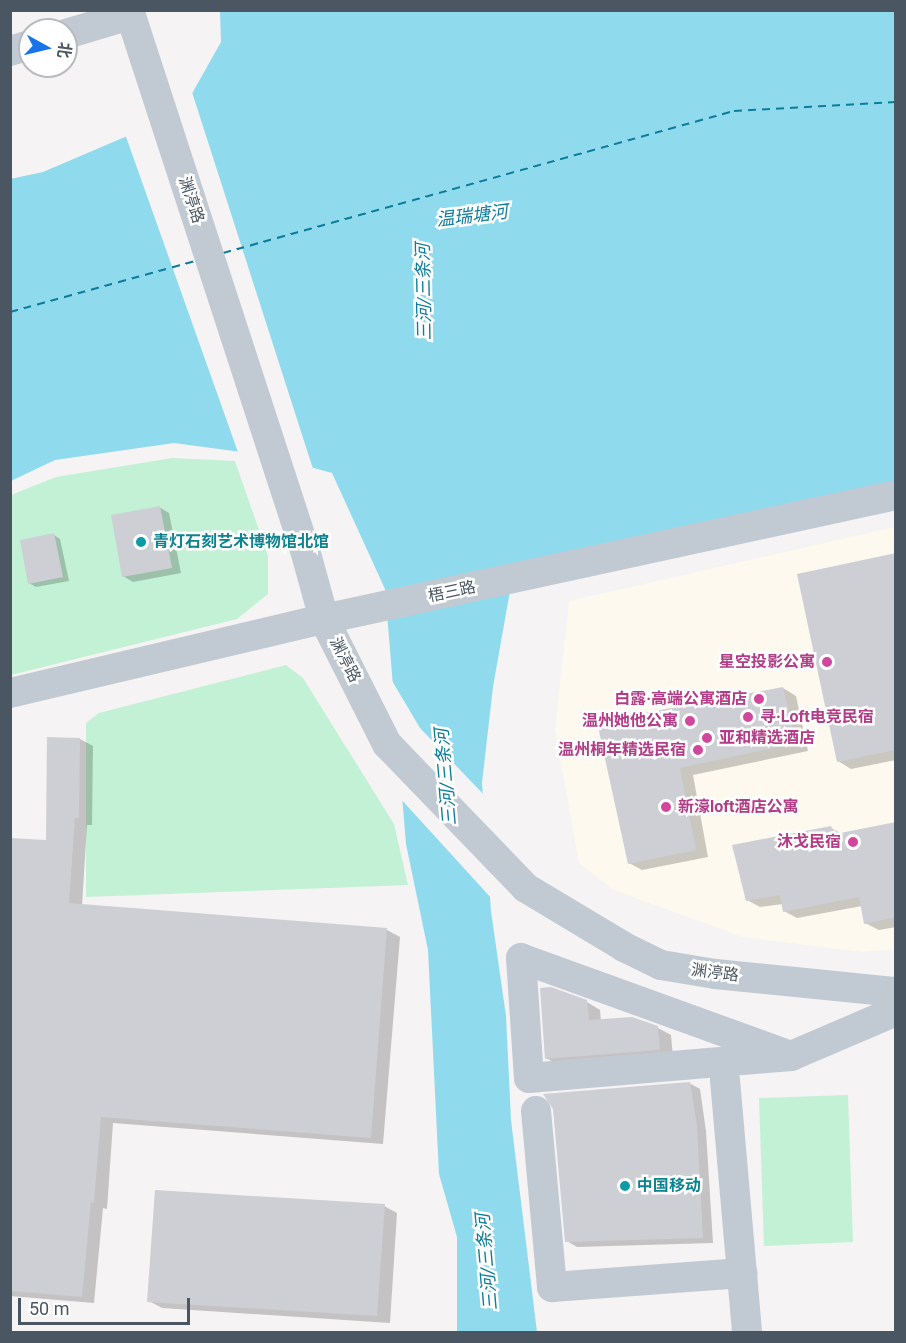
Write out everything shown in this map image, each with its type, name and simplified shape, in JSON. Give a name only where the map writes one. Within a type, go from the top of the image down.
[{"type":"street","points":[[78,30],[130,13]]},
{"type":"street","name":"渊渟路","points":[[130,13],[305,550],[324,619],[387,744],[526,888],[624,947],[661,965],[715,974],[896,992]]},
{"type":"street","name":"梧三路","points":[[10,693],[324,619],[896,495]]},
{"type":"street","points":[[790,1056],[521,958],[529,1078],[790,1056],[896,1011]]},
{"type":"street","points":[[725,1080],[747,1332]]},
{"type":"street","points":[[536,1111],[552,1287],[742,1273]]},
{"type":"shaded area","points":[[895,527],[895,949],[862,952],[742,937],[612,889],[579,863],[555,730],[569,601]]},
{"type":"green space","points":[[172,458],[235,461],[268,556],[268,594],[237,619],[11,675],[11,495],[56,477]]},
{"type":"green space","points":[[286,665],[303,678],[394,824],[408,885],[86,897],[86,723],[99,713]]},
{"type":"green space","points":[[848,1095],[853,1242],[764,1246],[759,1098]]},
{"type":"water","points":[[220,11],[895,11],[895,484],[513,574],[493,687],[482,783],[491,911],[506,1016],[511,1120],[537,1332],[457,1332],[457,1237],[439,1174],[428,950],[406,844],[385,589],[332,473],[270,456],[174,443],[55,460],[11,481],[10,179],[43,172],[181,113],[221,42]]},
{"type":"pier","points":[[191,89],[314,472],[269,459],[239,455],[125,134],[179,111]]},
{"type":"pier","points":[[391,679],[420,728],[487,798],[493,900],[399,797]]},
{"type":"building","name":"青灯石刻艺术博物馆北馆","points":[[160,506],[172,568],[122,577],[111,515]]},
{"type":"building","points":[[54,533],[63,577],[28,584],[20,540]]},
{"type":"building","points":[[896,553],[896,750],[837,762],[797,574]]},
{"type":"building","points":[[783,687],[796,743],[680,768],[696,850],[628,864],[597,722]]},
{"type":"building","points":[[47,737],[80,738],[79,818],[75,818],[69,903],[387,928],[371,1138],[101,1117],[94,1203],[91,1202],[82,1297],[10,1291],[10,838],[46,840]]},
{"type":"building","points":[[896,822],[896,917],[864,924],[859,897],[783,912],[780,895],[746,901],[732,845],[831,826],[835,834]]},
{"type":"building","points":[[551,987],[587,1000],[589,1020],[632,1017],[658,1026],[660,1050],[545,1059],[540,988]]},
{"type":"building","name":"中国移动","points":[[690,1082],[697,1125],[703,1238],[565,1242],[553,1109],[543,1094]]},
{"type":"building","points":[[155,1190],[385,1204],[377,1316],[147,1302]]},
{"type":"ferry route","points":[[223,253],[734,111],[896,102]]},
{"type":"ferry route","points":[[10,312],[195,261]]},
{"type":"place","name":"青灯石刻艺术博物馆北馆","points":[[141,542]]},
{"type":"place","name":"星空投影公寓","points":[[827,662]]},
{"type":"place","name":"白露·高端公寓酒店","points":[[759,699]]},
{"type":"place","name":"寻·Loft电竞民宿","points":[[748,717]]},
{"type":"place","name":"温州她他公寓","points":[[690,721]]},
{"type":"place","name":"亚和精选酒店","points":[[707,738]]},
{"type":"place","name":"温州桐年精选民宿","points":[[698,750]]},
{"type":"place","name":"新濠loft酒店公寓","points":[[666,807]]},
{"type":"place","name":"沐戈民宿","points":[[853,842]]},
{"type":"place","name":"中国移动","points":[[625,1186]]},
{"type":"water label","name":"温瑞塘河","points":[[472,216]]},
{"type":"water label","name":"三河/三条河","points":[[424,292]]},
{"type":"water label","name":"三河/三条河","points":[[446,777]]},
{"type":"water label","name":"三河/三条河","points":[[487,1262]]}]
